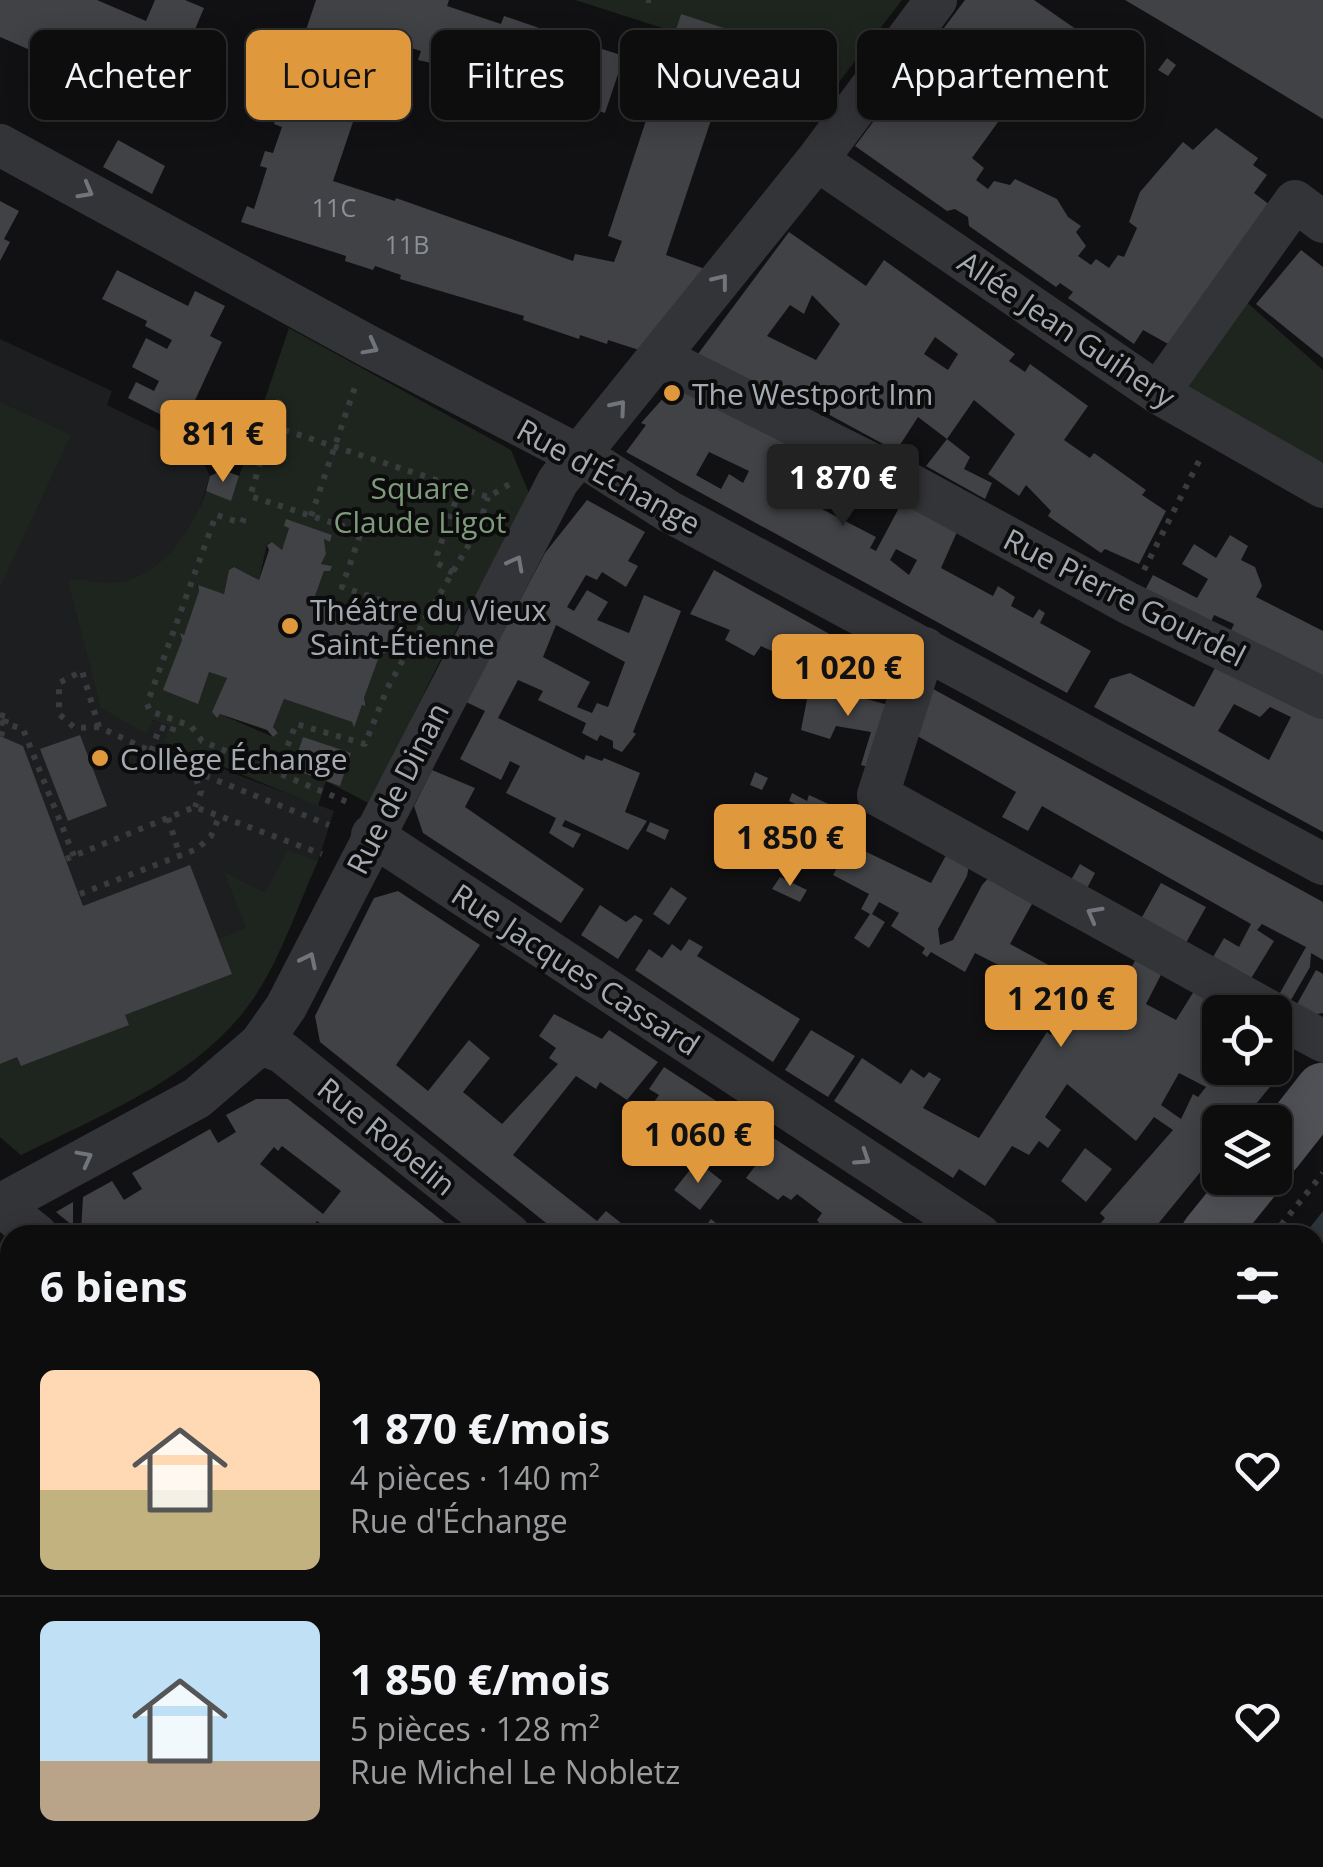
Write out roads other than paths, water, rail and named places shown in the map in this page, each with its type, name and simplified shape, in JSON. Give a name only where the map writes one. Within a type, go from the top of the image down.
[{"type":"main road","points":[[1292,1129],[1323,1090]]},
{"type":"main road","points":[[1216,1225],[1240,1195]]},
{"type":"street","name":"Rue de Dinan","points":[[0,1205],[197,1098],[260,1044],[286,1008],[372,835],[568,468],[661,358],[817,160],[936,0]]},
{"type":"street","name":"Rue d'Échange","points":[[0,145],[370,348],[568,468],[668,511],[1323,864]]},
{"type":"street","name":"Allée Jean Guihery","points":[[817,160],[1158,393],[1323,487]]},
{"type":"street","points":[[1158,393],[1309,212]]},
{"type":"street","name":"Rue Pierre Gourdel","points":[[661,358],[884,470],[1128,603],[1323,698]]},
{"type":"street","points":[[925,648],[878,794],[1239,995]]},
{"type":"street","name":"Rue Jacques Cassard","points":[[372,835],[965,1225]]},
{"type":"street","points":[[1292,1024],[1323,1041]]},
{"type":"street","name":"Rue Robelin","points":[[260,1044],[282,1052],[498,1225]]},
{"type":"street","points":[[0,1205],[25,1225]]},
{"type":"place","name":"The Westport Inn","points":[[672,393]]},
{"type":"place","name":"Théâtre du Vieux Saint-Étienne","points":[[290,626]]},
{"type":"place","name":"Collège Échange","points":[[100,758]]},
{"type":"park label","name":"Square Claude Ligot","points":[[420,504]]}]
